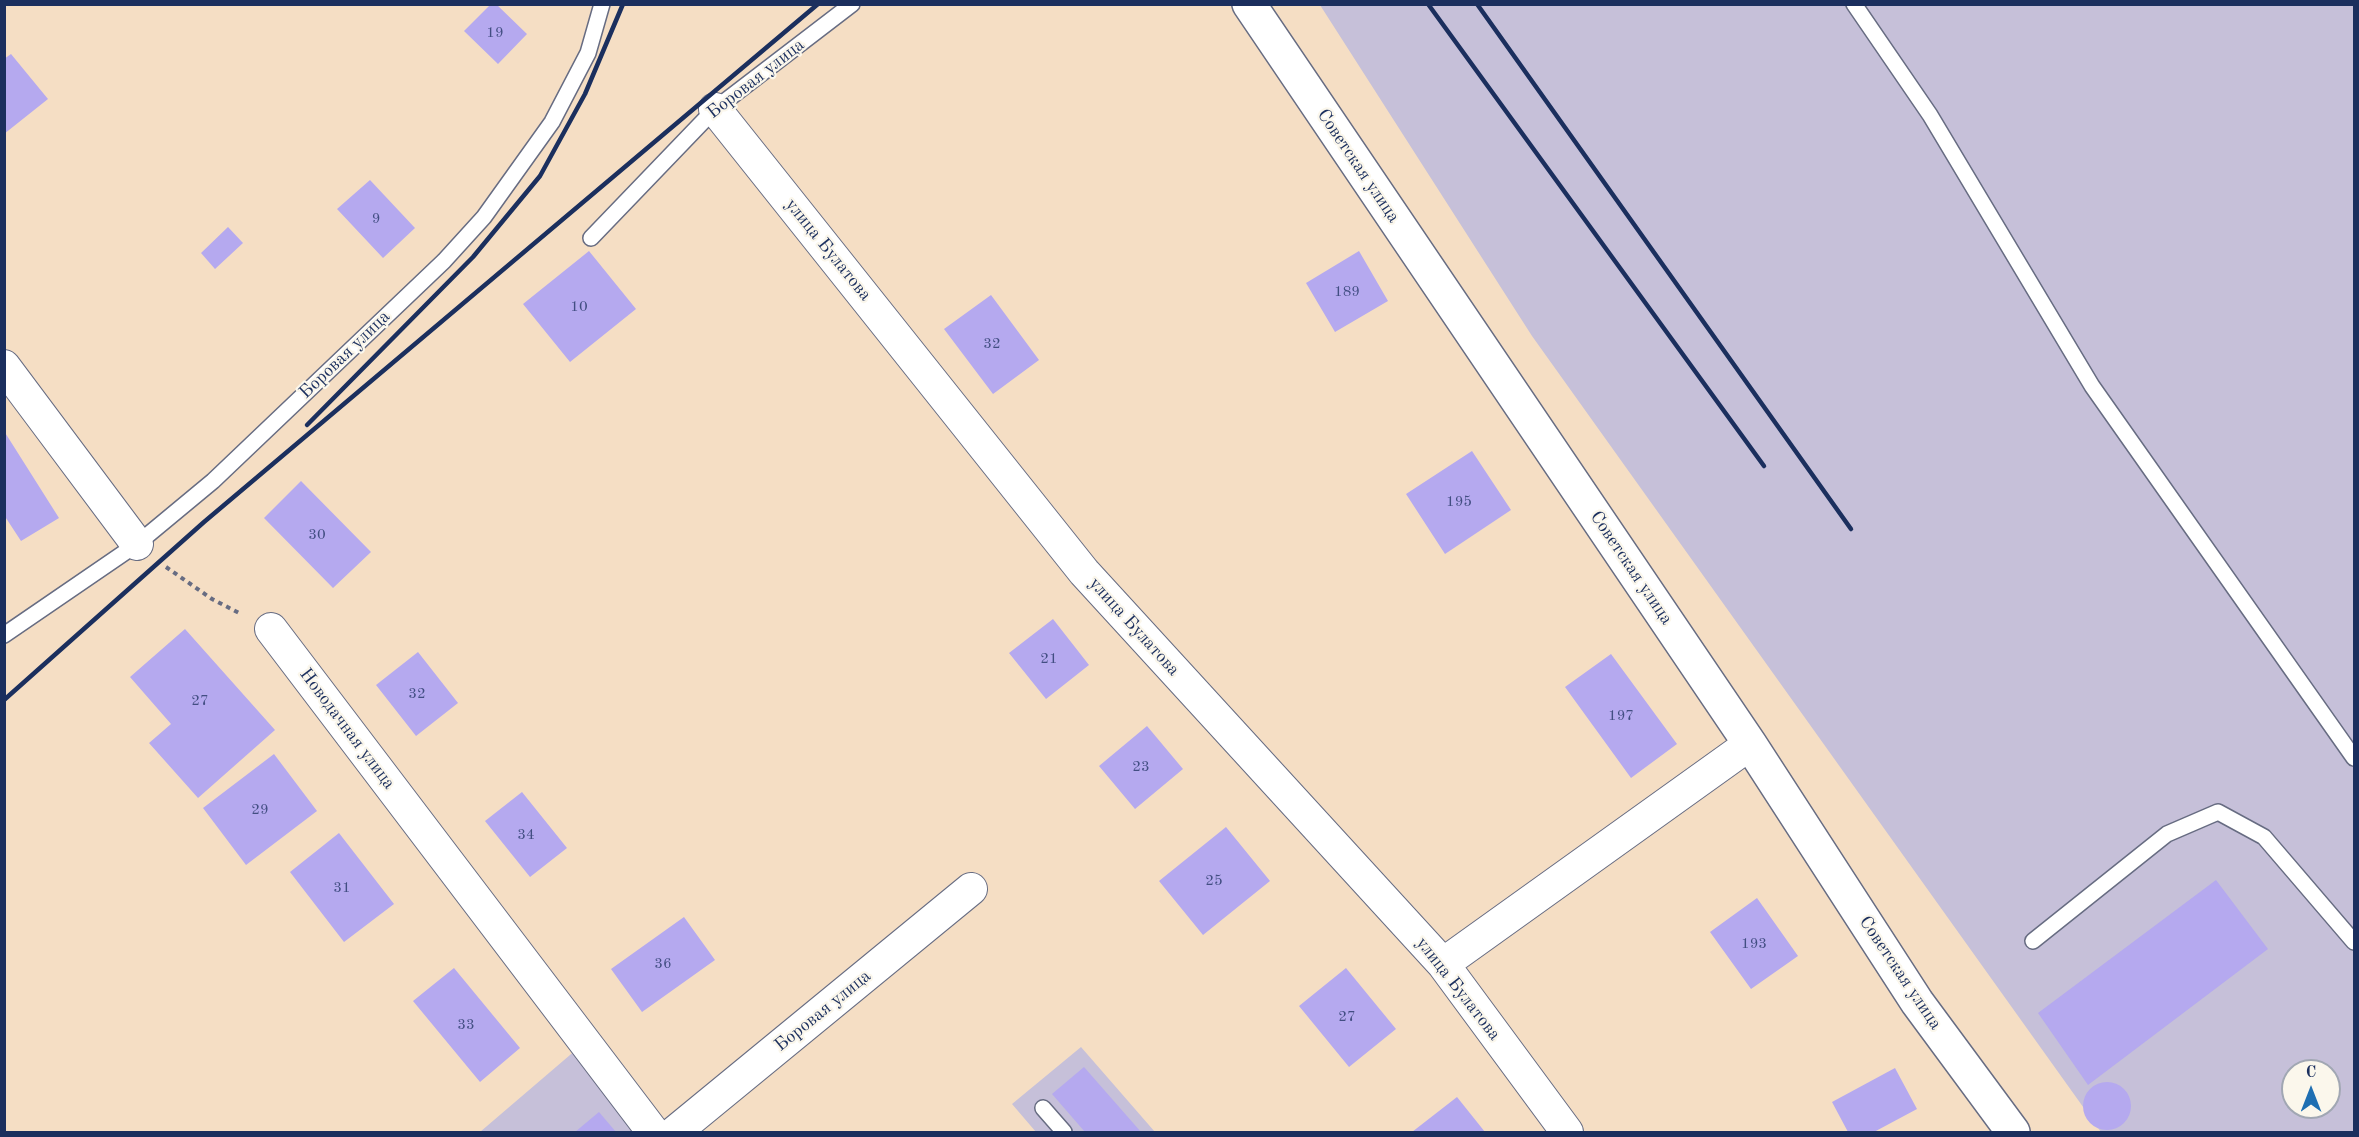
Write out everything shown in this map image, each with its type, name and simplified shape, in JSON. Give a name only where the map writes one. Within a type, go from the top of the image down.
[{"type":"street","name":"Советская улица","points":[[1248,4],[1750,744],[1917,1002],[2013,1132]]},
{"type":"street","name":"улица Булатова","points":[[715,109],[1084,572],[1443,964],[1567,1132]]},
{"type":"street","points":[[4,366],[137,544]]},
{"type":"street","name":"Новодачная улица","points":[[271,628],[653,1132]]},
{"type":"street","points":[[1443,964],[1750,744]]},
{"type":"street","name":"Боровая улица","points":[[675,1132],[971,889]]},
{"type":"lane","name":"Боровая улица","points":[[4,635],[137,544],[213,481],[444,261],[484,217],[552,122],[588,52],[602,4]]},
{"type":"lane","name":"Боровая улица","points":[[591,238],[715,109],[852,4]]},
{"type":"lane","points":[[1854,4],[1930,115],[2092,386],[2355,758]]},
{"type":"lane","points":[[2033,941],[2167,834],[2217,812],[2264,837],[2355,942]]},
{"type":"lane","points":[[1043,1108],[1064,1132]]},
{"type":"path","points":[[137,544],[212,599],[271,628]]},
{"type":"shaded area","points":[[1320,5],[2354,5],[2354,1132],[2101,1132],[1532,336]]},
{"type":"shaded area","points":[[1081,1047],[1155,1132],[1036,1132],[1012,1104]]},
{"type":"shaded area","points":[[577,1049],[651,1132],[480,1132]]},
{"type":"building","points":[[491,4],[496,4],[527,34],[498,64],[464,31]]},
{"type":"building","points":[[11,54],[48,99],[4,134],[4,59]]},
{"type":"building","points":[[370,180],[415,228],[383,258],[337,209]]},
{"type":"building","points":[[228,227],[243,243],[215,269],[201,253]]},
{"type":"building","points":[[589,251],[636,309],[570,362],[523,304]]},
{"type":"building","points":[[1359,251],[1388,301],[1335,332],[1306,283]]},
{"type":"building","points":[[991,295],[1039,360],[993,394],[944,329]]},
{"type":"building","points":[[4,431],[59,518],[21,541],[4,515]]},
{"type":"building","points":[[1472,451],[1511,510],[1445,554],[1406,494]]},
{"type":"building","points":[[301,481],[371,552],[333,588],[264,518]]},
{"type":"building","points":[[1053,619],[1089,665],[1046,699],[1009,653]]},
{"type":"building","points":[[185,629],[275,730],[198,798],[149,743],[171,724],[130,677]]},
{"type":"building","points":[[418,652],[458,703],[416,736],[376,685]]},
{"type":"building","points":[[1611,654],[1677,744],[1631,778],[1565,687]]},
{"type":"building","points":[[1147,726],[1183,769],[1135,809],[1099,766]]},
{"type":"building","points":[[274,754],[317,811],[246,865],[203,808]]},
{"type":"building","points":[[522,792],[567,848],[530,877],[485,821]]},
{"type":"building","points":[[1226,827],[1270,881],[1203,935],[1159,881]]},
{"type":"building","points":[[339,833],[394,904],[344,942],[290,872]]},
{"type":"building","points":[[2216,880],[2268,949],[2088,1085],[2038,1013]]},
{"type":"building","points":[[1757,898],[1798,956],[1751,989],[1710,932]]},
{"type":"building","points":[[684,917],[715,960],[642,1012],[611,969]]},
{"type":"building","points":[[454,968],[520,1048],[480,1082],[413,1001]]},
{"type":"building","points":[[1346,968],[1396,1029],[1349,1067],[1299,1006]]},
{"type":"building","points":[[1084,1067],[1141,1132],[1085,1132],[1052,1094]]},
{"type":"building","points":[[1895,1068],[1917,1109],[1874,1132],[1848,1132],[1832,1102]]},
{"type":"building","points":[[2102,1082],[2112,1082],[2124,1089],[2131,1101],[2131,1111],[2124,1123],[2112,1130],[2102,1130],[2087,1119],[2083,1111],[2083,1101],[2094,1086]]},
{"type":"building","points":[[1457,1097],[1485,1132],[1412,1132]]},
{"type":"building","points":[[599,1112],[616,1132],[575,1132]]},
{"type":"railway","points":[[307,425],[473,257],[540,176],[585,94],[623,4]]},
{"type":"railway","points":[[4,700],[204,522],[818,4]]},
{"type":"railway","points":[[1428,4],[1764,466]]},
{"type":"railway","points":[[1477,4],[1851,529]]}]
